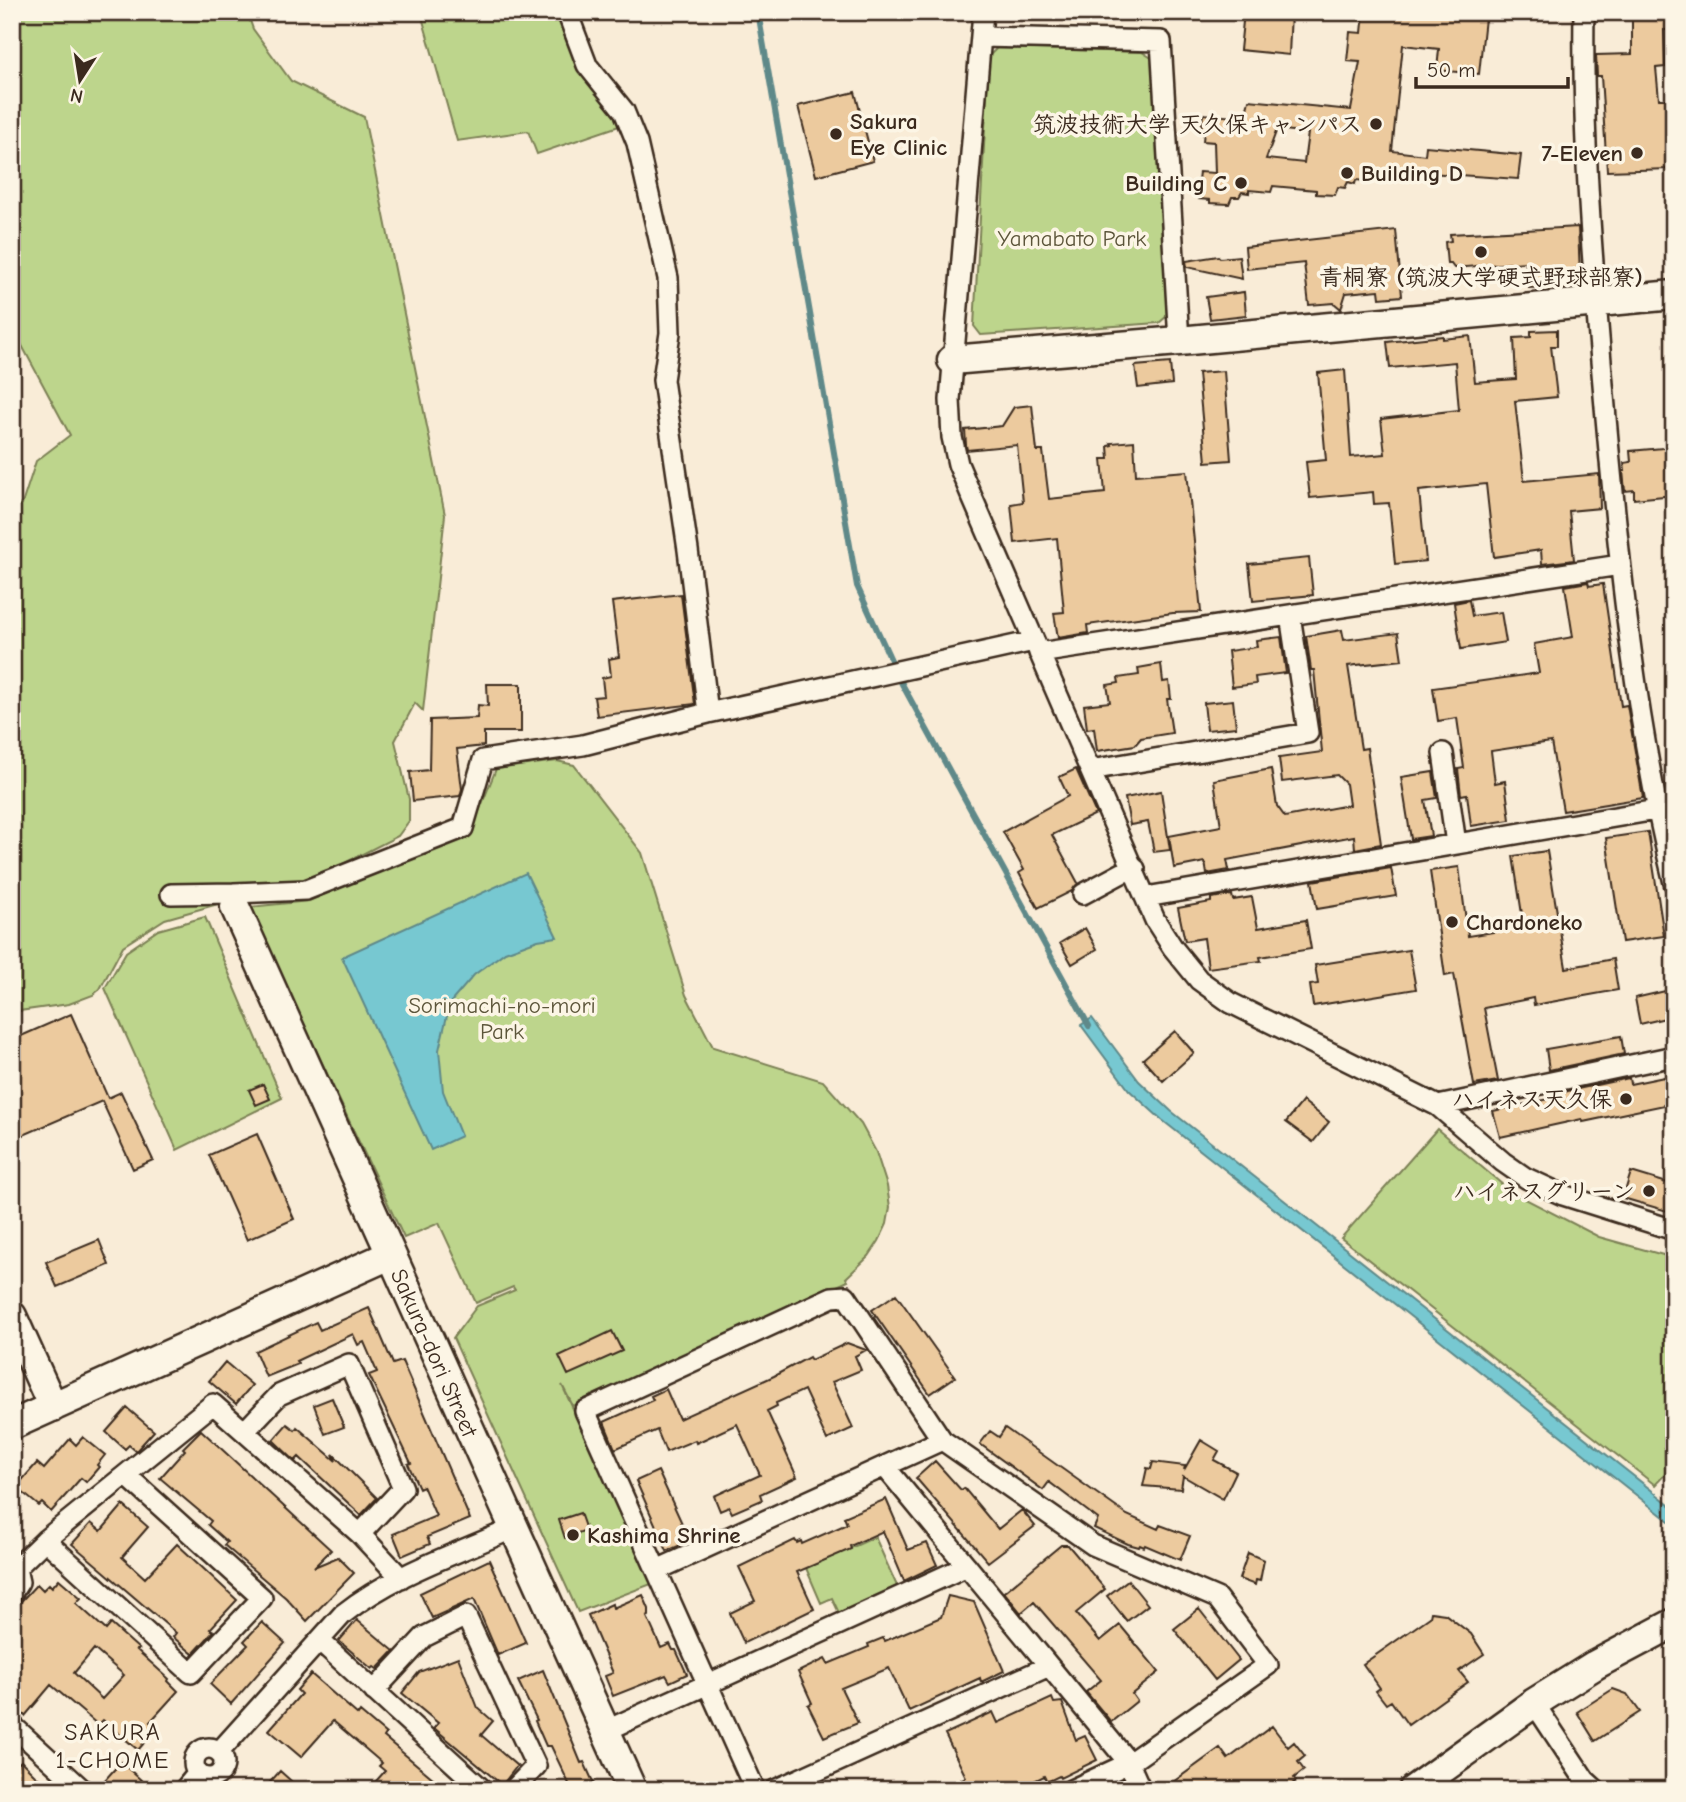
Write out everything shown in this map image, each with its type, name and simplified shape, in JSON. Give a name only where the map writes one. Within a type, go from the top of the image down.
[{"type":"street","points":[[567,12],[587,65],[624,111],[638,143],[668,278],[670,333],[663,380],[708,713]]},
{"type":"street","points":[[983,12],[952,360],[952,437],[958,464],[1155,920],[1172,948],[1199,980],[1231,1003],[1438,1106],[1503,1162],[1526,1178],[1563,1195],[1674,1230]]},
{"type":"street","points":[[1584,12],[1588,178],[1596,302],[1620,565],[1656,810],[1674,883]]},
{"type":"street","points":[[981,37],[1161,41],[1179,341]]},
{"type":"street","points":[[952,360],[1674,295]]},
{"type":"street","points":[[172,894],[234,900],[306,890],[463,828],[483,760],[583,745],[708,713],[910,668],[1037,647],[1290,615],[1620,565]]},
{"type":"street","points":[[1090,769],[1308,733],[1290,615]]},
{"type":"street","points":[[1443,752],[1456,844]]},
{"type":"street","points":[[1146,897],[1656,810]]},
{"type":"street","points":[[1083,894],[1135,869]]},
{"type":"street","points":[[234,900],[390,1255]]},
{"type":"street","points":[[1438,1106],[1674,1056]]},
{"type":"street","name":"Sakura-dori Street","points":[[12,1425],[390,1255],[632,1790]]},
{"type":"street","points":[[755,1790],[585,1411],[832,1297],[846,1296],[943,1440],[1093,1545],[1217,1598],[1268,1665],[1129,1763],[1070,1790]]},
{"type":"street","points":[[12,1316],[53,1407]]},
{"type":"street","points":[[245,1431],[279,1395],[349,1364],[403,1488],[360,1534]]},
{"type":"street","points":[[12,1593],[19,1582],[13,1569],[213,1404],[360,1534],[401,1578]]},
{"type":"street","points":[[657,1570],[943,1440]]},
{"type":"street","points":[[886,1468],[1129,1763],[1141,1790]]},
{"type":"street","points":[[45,1541],[191,1672],[261,1598],[127,1476]]},
{"type":"street","points":[[184,1790],[198,1773],[211,1778],[219,1773],[223,1760],[219,1752],[343,1614],[361,1599],[401,1578],[514,1528]]},
{"type":"street","points":[[605,1731],[967,1566]]},
{"type":"street","points":[[374,1691],[424,1637],[466,1616],[536,1766],[513,1790]]},
{"type":"street","points":[[1413,1790],[1534,1703],[1595,1665],[1674,1623]]},
{"type":"street","points":[[320,1641],[483,1790]]},
{"type":"street","points":[[775,1790],[1049,1666]]},
{"type":"street","points":[[1534,1703],[1585,1780],[1596,1790]]},
{"type":"street","points":[[13,1727],[83,1790]]},
{"type":"green space","points":[[12,12],[247,12],[253,29],[291,81],[364,117],[445,515],[423,711],[415,703],[395,741],[409,799],[409,821],[398,836],[321,875],[165,919],[123,946],[100,989],[93,995],[69,1004],[12,1012],[12,507],[22,504],[36,461],[70,435],[12,327]]},
{"type":"green space","points":[[439,12],[558,12],[605,100],[622,125],[537,154],[528,131],[457,141],[422,17]]},
{"type":"green space","name":"Yamabato Park","points":[[997,48],[1142,52],[1153,59],[1167,316],[1159,323],[981,335],[974,326],[989,56]]},
{"type":"green space","name":"Sorimachi-no-mori Park","points":[[557,761],[574,765],[642,853],[686,995],[713,1047],[823,1081],[861,1124],[876,1152],[887,1186],[890,1207],[887,1224],[879,1241],[869,1256],[846,1278],[848,1281],[573,1406],[562,1385],[654,1583],[578,1612],[453,1338],[477,1306],[515,1290],[513,1287],[476,1303],[439,1223],[404,1238],[249,907],[309,901],[472,829],[496,769]]},
{"type":"green space","points":[[205,917],[282,1098],[177,1150],[105,988],[126,952],[158,930]]},
{"type":"green space","points":[[1437,1129],[1510,1191],[1599,1237],[1674,1258],[1674,1465],[1655,1485],[1341,1238]]},
{"type":"green space","points":[[875,1537],[897,1586],[839,1613],[832,1598],[821,1603],[806,1568]]},
{"type":"water","points":[[526,873],[557,937],[538,940],[505,952],[474,975],[450,1003],[439,1050],[443,1091],[461,1136],[431,1150],[342,957]]},
{"type":"water","points":[[1092,1018],[1139,1081],[1171,1111],[1674,1508],[1674,1525],[1162,1120],[1129,1090],[1081,1025]]},
{"type":"building","points":[[1244,12],[1291,12],[1289,55],[1240,50]]},
{"type":"building","points":[[1364,12],[1472,12],[1476,17],[1485,18],[1479,74],[1437,70],[1439,49],[1403,45],[1392,151],[1425,155],[1426,146],[1521,155],[1518,179],[1399,171],[1390,168],[1390,178],[1378,177],[1376,182],[1356,180],[1355,184],[1348,182],[1345,188],[1338,187],[1335,195],[1316,194],[1316,190],[1273,186],[1271,192],[1242,192],[1239,197],[1232,197],[1229,204],[1210,203],[1210,200],[1199,199],[1199,172],[1215,173],[1214,142],[1203,141],[1203,114],[1245,118],[1249,100],[1351,110],[1360,62],[1347,61],[1350,32],[1362,33]],"holes":[[[1277,129],[1308,133],[1304,163],[1266,159]]]},
{"type":"building","points":[[1632,12],[1668,12],[1668,30],[1664,30],[1665,67],[1656,68],[1659,99],[1667,99],[1669,169],[1607,171],[1601,76],[1597,76],[1596,55],[1632,54]]},
{"type":"building","name":"Sakura Eye Clinic","points":[[855,92],[873,161],[816,176],[798,106]]},
{"type":"building","points":[[1578,227],[1580,275],[1544,277],[1545,287],[1529,288],[1525,262],[1454,268],[1447,264],[1445,242],[1451,241],[1450,234]]},
{"type":"building","points":[[1396,230],[1402,296],[1380,298],[1379,290],[1346,293],[1341,309],[1334,303],[1309,305],[1304,263],[1247,269],[1245,247]]},
{"type":"building","points":[[1239,256],[1242,279],[1187,267],[1186,261]]},
{"type":"building","points":[[1244,292],[1246,315],[1210,319],[1206,297]]},
{"type":"building","points":[[1557,330],[1557,346],[1551,346],[1557,397],[1515,401],[1524,481],[1599,474],[1600,508],[1569,511],[1574,560],[1542,564],[1541,550],[1494,557],[1486,484],[1419,491],[1426,561],[1395,564],[1389,503],[1374,504],[1373,492],[1310,498],[1306,462],[1326,460],[1318,373],[1345,370],[1351,457],[1385,454],[1381,419],[1459,410],[1455,362],[1390,368],[1387,342],[1470,336],[1475,382],[1516,379],[1514,338],[1531,337],[1531,331]]},
{"type":"building","points":[[1170,363],[1172,384],[1138,388],[1135,366]]},
{"type":"building","points":[[1224,371],[1231,460],[1206,462],[1198,373]]},
{"type":"building","points":[[1032,405],[1037,451],[1043,451],[1049,499],[1105,493],[1102,459],[1109,459],[1108,446],[1112,445],[1111,443],[1134,441],[1136,475],[1187,471],[1201,612],[1173,613],[1087,625],[1088,633],[1058,638],[1054,613],[1064,612],[1057,538],[1015,543],[1011,504],[1023,502],[1017,445],[967,450],[966,445],[965,430],[1002,426],[1014,407]]},
{"type":"building","points":[[1674,447],[1674,495],[1634,499],[1634,490],[1625,491],[1624,463],[1631,462],[1630,451]]},
{"type":"building","points":[[1309,558],[1313,595],[1253,601],[1249,564]]},
{"type":"building","points":[[1588,582],[1589,586],[1603,584],[1621,706],[1627,705],[1643,798],[1563,811],[1551,742],[1491,751],[1495,783],[1505,781],[1510,820],[1471,826],[1467,794],[1461,795],[1458,769],[1464,768],[1457,718],[1438,721],[1433,688],[1539,673],[1534,644],[1573,637],[1565,586]]},
{"type":"building","points":[[681,594],[695,704],[597,716],[594,697],[604,696],[602,678],[611,676],[609,659],[619,657],[612,602]]},
{"type":"building","points":[[1469,600],[1472,616],[1501,612],[1506,642],[1461,649],[1454,603]]},
{"type":"building","points":[[1342,630],[1344,640],[1398,633],[1402,660],[1348,666],[1361,749],[1367,748],[1381,844],[1355,849],[1354,836],[1227,860],[1229,870],[1207,874],[1205,862],[1174,868],[1169,836],[1221,826],[1214,780],[1271,769],[1277,806],[1285,817],[1349,805],[1346,784],[1337,775],[1282,782],[1279,758],[1322,752],[1314,670],[1311,670],[1306,636]]},
{"type":"building","points":[[1281,637],[1286,673],[1255,677],[1256,684],[1232,687],[1228,651],[1257,647],[1256,640]]},
{"type":"building","points":[[1161,664],[1163,682],[1169,681],[1171,699],[1167,699],[1172,733],[1141,738],[1135,745],[1097,751],[1094,728],[1087,729],[1084,705],[1110,702],[1107,685],[1119,683],[1118,678],[1139,675],[1138,668]]},
{"type":"building","points":[[487,684],[521,684],[521,732],[484,732],[484,746],[457,749],[462,789],[460,796],[413,801],[410,772],[429,770],[430,720],[477,718],[478,705],[488,706]]},
{"type":"building","points":[[1233,700],[1236,727],[1207,730],[1204,703]]},
{"type":"building","points":[[1076,769],[1096,814],[1052,835],[1078,883],[1072,891],[1038,908],[1019,873],[1024,870],[1003,832],[1068,796],[1059,777]]},
{"type":"building","points":[[1433,772],[1437,798],[1425,800],[1431,836],[1411,839],[1401,777]]},
{"type":"building","points":[[1161,791],[1170,850],[1154,852],[1148,822],[1130,825],[1125,798]]},
{"type":"building","points":[[1648,832],[1664,936],[1622,942],[1606,838]]},
{"type":"building","points":[[1547,851],[1566,968],[1613,959],[1618,990],[1534,1005],[1533,998],[1484,1008],[1498,1081],[1474,1085],[1454,974],[1445,976],[1430,871],[1459,867],[1468,936],[1524,927],[1513,856]]},
{"type":"building","points":[[1391,868],[1396,896],[1317,909],[1312,881]]},
{"type":"building","points":[[1232,895],[1233,900],[1252,897],[1258,928],[1306,920],[1311,949],[1260,957],[1261,961],[1208,968],[1204,938],[1185,941],[1178,908]]},
{"type":"building","points":[[1085,928],[1097,949],[1072,964],[1060,943]]},
{"type":"building","points":[[1409,950],[1416,989],[1313,1006],[1310,985],[1318,984],[1315,965]]},
{"type":"building","points":[[1674,989],[1674,1016],[1640,1024],[1635,998]]},
{"type":"building","points":[[71,1014],[108,1098],[121,1092],[153,1160],[133,1169],[102,1101],[12,1140],[12,1040]]},
{"type":"building","points":[[1175,1031],[1194,1053],[1163,1081],[1143,1059]]},
{"type":"building","points":[[1621,1036],[1624,1054],[1549,1070],[1546,1049]]},
{"type":"building","points":[[1674,1075],[1674,1103],[1500,1137],[1493,1111],[1554,1098],[1554,1094],[1629,1078],[1630,1084]]},
{"type":"building","points":[[263,1084],[270,1099],[256,1105],[249,1090]]},
{"type":"building","points":[[1303,1101],[1329,1122],[1313,1142],[1286,1122]]},
{"type":"building","points":[[257,1134],[294,1219],[247,1240],[209,1155]]},
{"type":"building","name":"ハイネスグリーン","points":[[1631,1172],[1674,1185],[1674,1213],[1623,1198]]},
{"type":"building","points":[[99,1240],[109,1265],[57,1287],[46,1262]]},
{"type":"building","points":[[896,1294],[955,1377],[930,1394],[872,1310]]},
{"type":"building","points":[[369,1308],[393,1364],[402,1361],[470,1519],[427,1537],[430,1544],[402,1556],[393,1534],[436,1516],[423,1486],[419,1488],[408,1464],[411,1463],[369,1375],[377,1372],[364,1342],[358,1345],[353,1334],[296,1361],[298,1364],[266,1377],[255,1351],[316,1322],[320,1330]]},
{"type":"building","points":[[612,1331],[622,1351],[568,1375],[559,1356]]},
{"type":"building","points":[[847,1343],[866,1350],[855,1356],[861,1370],[832,1382],[853,1428],[827,1440],[804,1390],[776,1403],[777,1406],[767,1411],[797,1477],[760,1494],[762,1500],[732,1513],[729,1507],[720,1511],[714,1496],[760,1475],[737,1424],[696,1443],[695,1440],[666,1452],[657,1430],[615,1449],[604,1422],[653,1400],[651,1396],[666,1389],[679,1419],[809,1357],[811,1360]]},
{"type":"building","points":[[225,1362],[252,1385],[236,1404],[209,1381]]},
{"type":"building","points":[[332,1398],[344,1427],[325,1434],[314,1405]]},
{"type":"building","points":[[127,1408],[154,1431],[136,1451],[129,1445],[125,1449],[106,1432]]},
{"type":"building","points":[[287,1424],[295,1430],[297,1427],[336,1461],[333,1454],[377,1498],[361,1515],[299,1457],[295,1461],[273,1440]]},
{"type":"building","points":[[1005,1428],[1127,1515],[1158,1529],[1160,1525],[1190,1536],[1180,1560],[1145,1545],[1139,1547],[1128,1544],[1094,1528],[1098,1519],[1049,1482],[1043,1490],[980,1444],[990,1431],[999,1437]]},
{"type":"building","points":[[201,1430],[331,1550],[314,1567],[338,1557],[354,1573],[307,1621],[286,1598],[224,1545],[227,1542],[208,1525],[211,1521],[160,1478]]},
{"type":"building","points":[[83,1437],[105,1455],[86,1482],[81,1478],[51,1512],[16,1487],[37,1463],[44,1469],[70,1439],[76,1445]]},
{"type":"building","points":[[1201,1440],[1219,1451],[1214,1460],[1236,1472],[1223,1499],[1183,1476],[1181,1489],[1143,1486],[1147,1468],[1151,1469],[1153,1462],[1185,1466],[1184,1470]]},
{"type":"building","points":[[935,1461],[961,1490],[964,1488],[998,1529],[1022,1510],[1035,1526],[988,1562],[916,1478]]},
{"type":"building","points":[[658,1471],[690,1541],[667,1551],[636,1481]]},
{"type":"building","points":[[886,1499],[908,1550],[927,1543],[937,1565],[904,1581],[883,1531],[850,1546],[851,1549],[797,1572],[814,1609],[744,1643],[730,1613],[755,1601],[739,1567],[795,1540],[797,1543],[801,1541],[802,1544],[847,1524],[844,1517]]},
{"type":"building","points":[[123,1505],[148,1527],[122,1557],[145,1578],[177,1544],[237,1600],[210,1629],[214,1631],[193,1654],[173,1637],[176,1633],[72,1544],[91,1523],[101,1531]]},
{"type":"building","points":[[580,1513],[586,1530],[565,1538],[559,1520]]},
{"type":"building","points":[[1061,1545],[1068,1545],[1105,1589],[1076,1613],[1100,1641],[1120,1625],[1159,1672],[1132,1694],[1137,1701],[1111,1722],[1086,1692],[1101,1680],[1034,1602],[1021,1613],[1004,1592]]},
{"type":"building","points":[[1248,1553],[1264,1560],[1260,1581],[1256,1580],[1255,1585],[1239,1579]]},
{"type":"building","points":[[489,1560],[526,1643],[498,1655],[474,1599],[432,1618],[420,1593]]},
{"type":"building","points":[[59,1579],[81,1598],[76,1603],[106,1630],[111,1624],[169,1679],[178,1691],[150,1722],[157,1728],[138,1750],[103,1720],[98,1725],[51,1685],[25,1716],[12,1704],[12,1611],[37,1584],[43,1590],[49,1584],[52,1587]],"holes":[[[94,1649],[124,1675],[102,1699],[74,1673]]]},
{"type":"building","points":[[1128,1580],[1148,1605],[1127,1621],[1107,1596]]},
{"type":"building","points":[[643,1595],[649,1609],[647,1617],[661,1648],[670,1644],[673,1650],[676,1650],[687,1674],[670,1682],[666,1675],[613,1696],[605,1676],[613,1673],[588,1615],[612,1604],[613,1608]]},
{"type":"building","points":[[948,1596],[974,1602],[1004,1671],[981,1682],[980,1678],[909,1711],[889,1668],[841,1688],[858,1723],[824,1737],[808,1705],[812,1703],[798,1672],[825,1659],[828,1664],[869,1647],[868,1644],[883,1638],[885,1641],[941,1617]]},
{"type":"building","points":[[1199,1609],[1239,1660],[1215,1680],[1174,1629]]},
{"type":"building","points":[[1431,1612],[1445,1614],[1471,1634],[1484,1654],[1459,1671],[1468,1682],[1408,1725],[1391,1701],[1386,1704],[1376,1691],[1380,1688],[1363,1664],[1430,1617]]},
{"type":"building","points":[[357,1620],[394,1651],[377,1669],[372,1669],[339,1641]]},
{"type":"building","points":[[262,1622],[285,1643],[231,1704],[210,1684],[248,1645],[244,1641]]},
{"type":"building","points":[[458,1657],[478,1708],[493,1721],[481,1735],[517,1766],[502,1785],[434,1728],[438,1723],[402,1693],[419,1672]]},
{"type":"building","points":[[543,1670],[581,1763],[584,1762],[594,1784],[580,1790],[572,1790],[551,1746],[546,1746],[518,1681]]},
{"type":"building","points":[[311,1674],[358,1715],[360,1712],[386,1734],[384,1737],[447,1790],[368,1790],[385,1771],[379,1766],[382,1763],[333,1721],[301,1757],[269,1730],[301,1694],[297,1690]]},
{"type":"building","points":[[1613,1689],[1627,1694],[1640,1712],[1595,1741],[1577,1712]]},
{"type":"building","points":[[1052,1698],[1054,1703],[1062,1702],[1076,1740],[1085,1736],[1097,1760],[1060,1778],[1059,1776],[1047,1782],[1044,1776],[1016,1790],[942,1790],[966,1777],[945,1734],[993,1712],[998,1723]]},
{"type":"building","points":[[1272,1726],[1288,1747],[1294,1742],[1305,1756],[1298,1762],[1304,1770],[1294,1778],[1296,1781],[1284,1790],[1162,1790],[1220,1748],[1228,1759]]},
{"type":"building","points":[[21,1761],[50,1790],[12,1790],[12,1770]]},
{"type":"building","points":[[121,1762],[152,1790],[96,1790]]},
{"type":"building","points":[[280,1771],[301,1790],[263,1790]]},
{"type":"waterway","points":[[758,12],[857,586],[902,684],[1089,1026]]},
{"type":"place","name":"筑波技術大学 天久保キャンパス","points":[[1376,124]]},
{"type":"place","name":"Sakura Eye Clinic","points":[[836,134]]},
{"type":"place","name":"7-Eleven","points":[[1637,153]]},
{"type":"place","name":"Building D","points":[[1347,173]]},
{"type":"place","name":"Building C","points":[[1241,183]]},
{"type":"place","name":"青桐寮 (筑波大学硬式野球部寮)","points":[[1481,252]]},
{"type":"place","name":"Chardoneko","points":[[1452,922]]},
{"type":"place","name":"ハイネス天久保","points":[[1626,1099]]},
{"type":"place","name":"ハイネスグリーン","points":[[1649,1191]]},
{"type":"place","name":"Kashima Shrine","points":[[573,1535]]},
{"type":"district","name":"SAKURA 1-CHOME","points":[[113,1746]]}]
